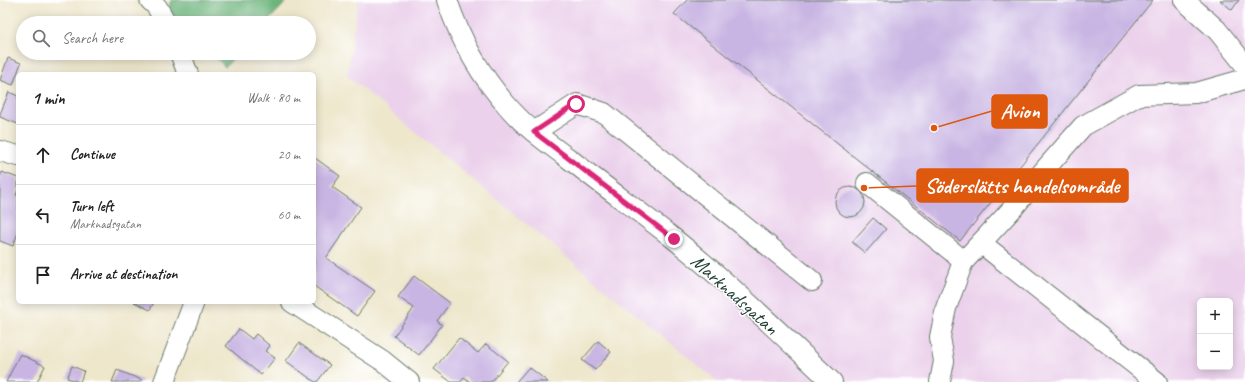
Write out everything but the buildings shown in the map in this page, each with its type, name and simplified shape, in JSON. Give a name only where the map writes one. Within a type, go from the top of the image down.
[{"type":"street","points":[[150,0],[157,7],[162,16]]},
{"type":"street","name":"Marknadsgatan","points":[[447,0],[454,21],[471,55],[509,109],[534,132],[674,239],[736,293],[832,382]]},
{"type":"street","points":[[1184,0],[1217,30],[1245,65]]},
{"type":"street","points":[[183,60],[187,72]]},
{"type":"street","points":[[940,382],[944,361],[940,337],[946,308],[963,262],[1014,207],[1083,126],[1139,95],[1196,93],[1245,79]]},
{"type":"street","points":[[534,132],[576,104],[604,113],[812,281]]},
{"type":"street","points":[[0,151],[16,155]]},
{"type":"street","points":[[867,183],[954,253],[963,262]]},
{"type":"street","points":[[981,243],[1157,382]]},
{"type":"street","points":[[164,382],[193,304]]},
{"type":"street","points":[[295,304],[383,361],[409,382]]},
{"type":"shaded area","points":[[358,0],[1245,0],[1245,382],[718,382],[347,76]]},
{"type":"green space","points":[[171,0],[288,0],[273,16],[174,16],[168,10]]},
{"type":"green space","points":[[218,60],[232,60],[225,67]]},
{"type":"place","name":"Avion","points":[[934,128]]},
{"type":"place","name":"Söderslätts handelsområde","points":[[864,188]]},
{"type":"route","points":[[576,104],[534,132],[674,239]]}]
